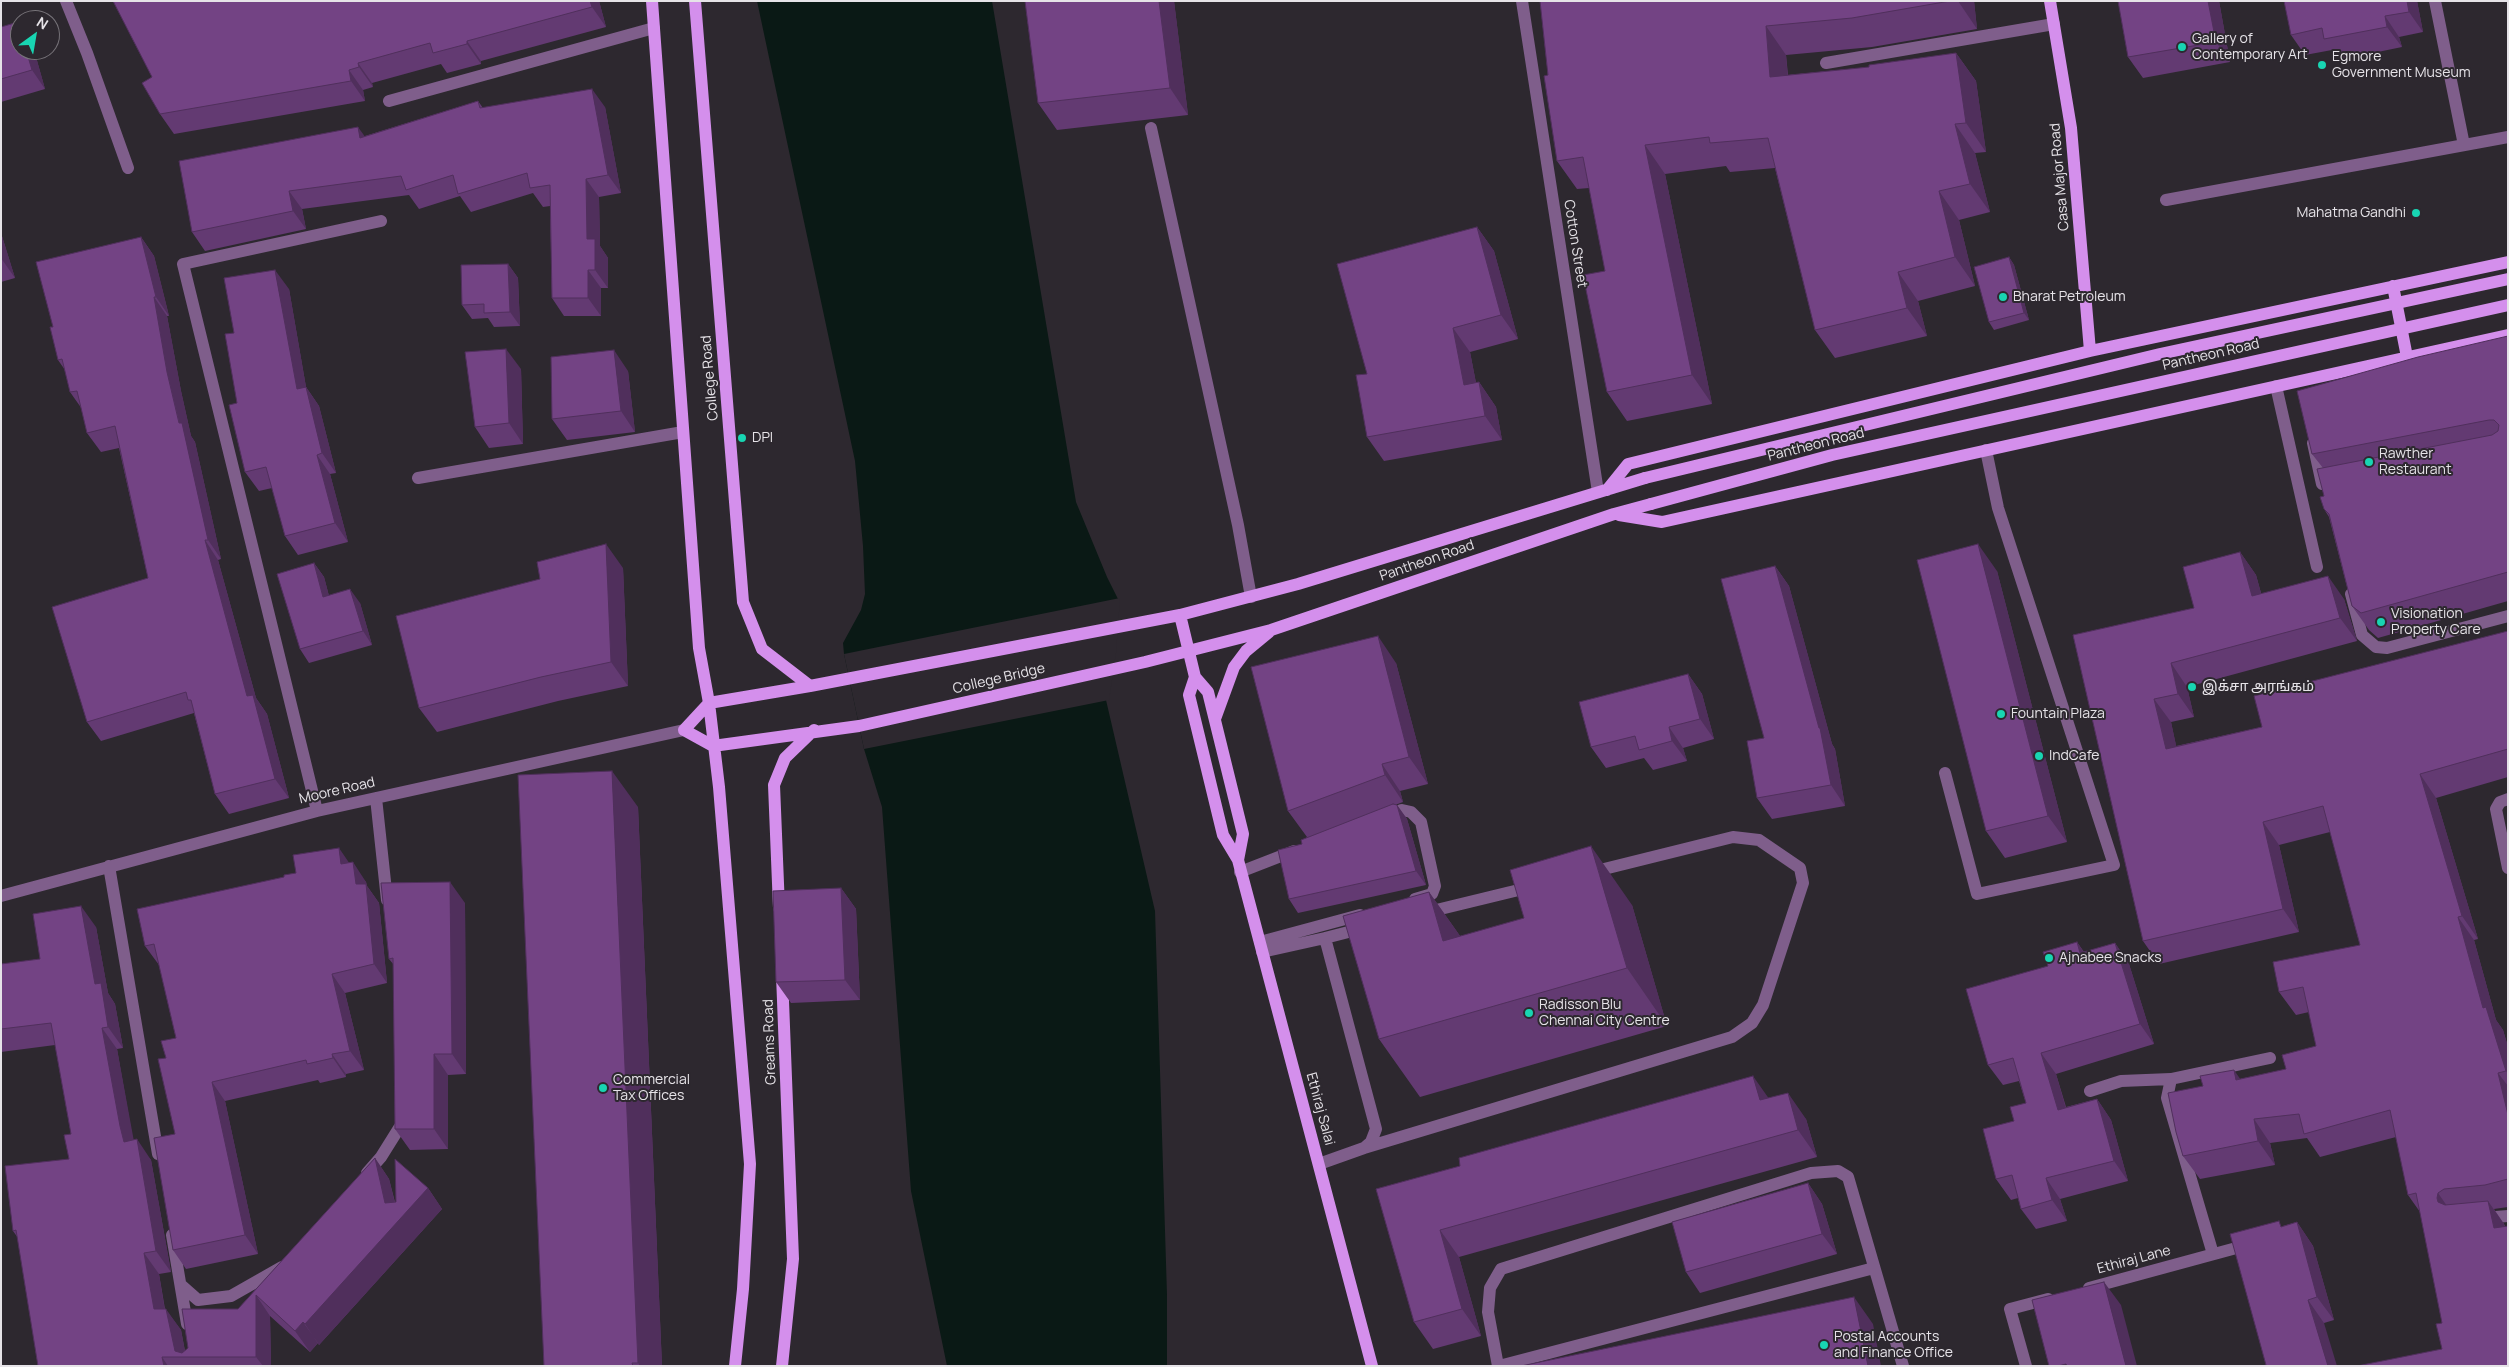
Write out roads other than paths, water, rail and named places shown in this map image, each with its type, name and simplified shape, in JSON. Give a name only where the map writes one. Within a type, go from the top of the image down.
[{"type":"main road","points":[[652,1],[699,648],[708,703]]},
{"type":"main road","name":"College Road","points":[[696,1],[743,602],[762,649],[810,686]]},
{"type":"main road","name":"Casa Major Road","points":[[2050,1],[2071,128],[2090,351]]},
{"type":"main road","points":[[1603,491],[1628,464],[2090,351],[2508,262]]},
{"type":"main road","name":"College Bridge","points":[[810,686],[1180,615],[1251,597],[1645,478],[2160,354],[2508,279]]},
{"type":"main road","points":[[2393,286],[2407,357]]},
{"type":"main road","name":"Pantheon Road","points":[[1145,662],[1188,649],[1270,630],[1614,514],[1832,455],[2508,305]]},
{"type":"main road","points":[[1614,514],[1662,522],[2508,335]]},
{"type":"main road","name":"Ethiraj Salai","points":[[1180,615],[1195,677],[1208,692],[1243,834],[1239,866]]},
{"type":"main road","points":[[1215,719],[1234,667],[1246,651],[1270,630]]},
{"type":"main road","name":"College Bridge","points":[[713,746],[814,730],[859,726],[1145,662]]},
{"type":"main road","name":"Ethiraj Salai","points":[[1195,677],[1189,695],[1223,835],[1239,866],[1372,1366]]},
{"type":"main road","points":[[713,746],[684,730],[708,703],[810,686]]},
{"type":"main road","name":"Greams Road","points":[[708,703],[719,787],[750,1164],[743,1290],[735,1366]]},
{"type":"main road","points":[[780,923],[774,785],[785,758],[814,730]]},
{"type":"main road","name":"Greams Road","points":[[781,963],[793,1259],[782,1366]]},
{"type":"street","points":[[66,1],[88,53],[128,168]]},
{"type":"street","name":"Cotton Street","points":[[1522,1],[1603,491]]},
{"type":"street","points":[[2435,1],[2464,144]]},
{"type":"street","points":[[1826,64],[2054,24]]},
{"type":"street","points":[[388,101],[654,28]]},
{"type":"street","points":[[1151,128],[1238,525],[1251,597]]},
{"type":"street","points":[[2166,200],[2508,137]]},
{"type":"street","points":[[317,810],[183,264],[381,221]]},
{"type":"street","points":[[2298,381],[2302,395]]},
{"type":"street","points":[[2276,386],[2317,567]]},
{"type":"street","points":[[2310,430],[2322,484],[2333,488]]},
{"type":"street","points":[[418,478],[683,432]]},
{"type":"street","points":[[1945,774],[1976,894],[2114,865],[1998,508],[1986,450]]},
{"type":"street","points":[[2347,578],[2362,635],[2368,643],[2376,647],[2387,648],[2508,616]]},
{"type":"street","name":"Moore Road","points":[[1,896],[317,810],[684,730]]},
{"type":"street","points":[[376,798],[388,917]]},
{"type":"street","points":[[2508,799],[2500,802],[2496,809],[2508,868]]},
{"type":"street","points":[[1375,820],[1402,810],[1411,812],[1421,822],[1435,886],[1432,894],[1401,903]]},
{"type":"street","points":[[1319,1164],[1364,1148],[1732,1037],[1752,1023],[1763,1005],[1802,883],[1800,868],[1759,840],[1733,837],[1581,874]]},
{"type":"street","points":[[1239,866],[1303,848]]},
{"type":"street","points":[[110,866],[161,1168]]},
{"type":"street","points":[[1410,917],[1543,884]]},
{"type":"street","points":[[1261,947],[1373,911]]},
{"type":"street","points":[[1261,947],[1325,938],[1372,926]]},
{"type":"street","points":[[1325,938],[1376,1129],[1371,1142],[1364,1148]]},
{"type":"street","points":[[2090,1091],[2121,1081],[2171,1079],[2270,1058]]},
{"type":"street","points":[[2171,1079],[2167,1098],[2213,1254]]},
{"type":"street","points":[[356,1185],[381,1157],[401,1125],[401,1105]]},
{"type":"street","points":[[1874,1268],[1498,1366],[1488,1312],[1490,1288],[1501,1269],[1811,1173],[1838,1171],[1848,1177],[1874,1268],[1902,1366]]},
{"type":"street","points":[[2471,1219],[2508,1216]]},
{"type":"street","points":[[171,1227],[190,1339]]},
{"type":"street","name":"Ethiraj Lane","points":[[2075,1292],[2267,1240]]},
{"type":"street","points":[[181,1285],[198,1300],[231,1296],[289,1263],[295,1256]]},
{"type":"street","points":[[2026,1366],[2010,1309],[2056,1297]]},
{"type":"place","name":"Gallery of Contemporary Art","points":[[2182,47]]},
{"type":"place","name":"Egmore Government Museum","points":[[2322,65]]},
{"type":"place","name":"Mahatma Gandhi","points":[[2416,213]]},
{"type":"place","name":"Bharat Petroleum","points":[[2003,297]]},
{"type":"place","name":"DPI","points":[[742,438]]},
{"type":"place","name":"Rawther Restaurant","points":[[2369,462]]},
{"type":"place","name":"Visionation Property Care","points":[[2381,622]]},
{"type":"place","name":"இக்சா அரங்கம்","points":[[2192,687]]},
{"type":"place","name":"Fountain Plaza","points":[[2001,714]]},
{"type":"place","name":"IndCafe","points":[[2039,756]]},
{"type":"place","name":"Ajnabee Snacks","points":[[2049,958]]},
{"type":"place","name":"Radisson Blu Chennai City Centre","points":[[1529,1013]]},
{"type":"place","name":"Commercial Tax Offices","points":[[603,1088]]},
{"type":"place","name":"Postal Accounts and Finance Office","points":[[1824,1345]]}]
